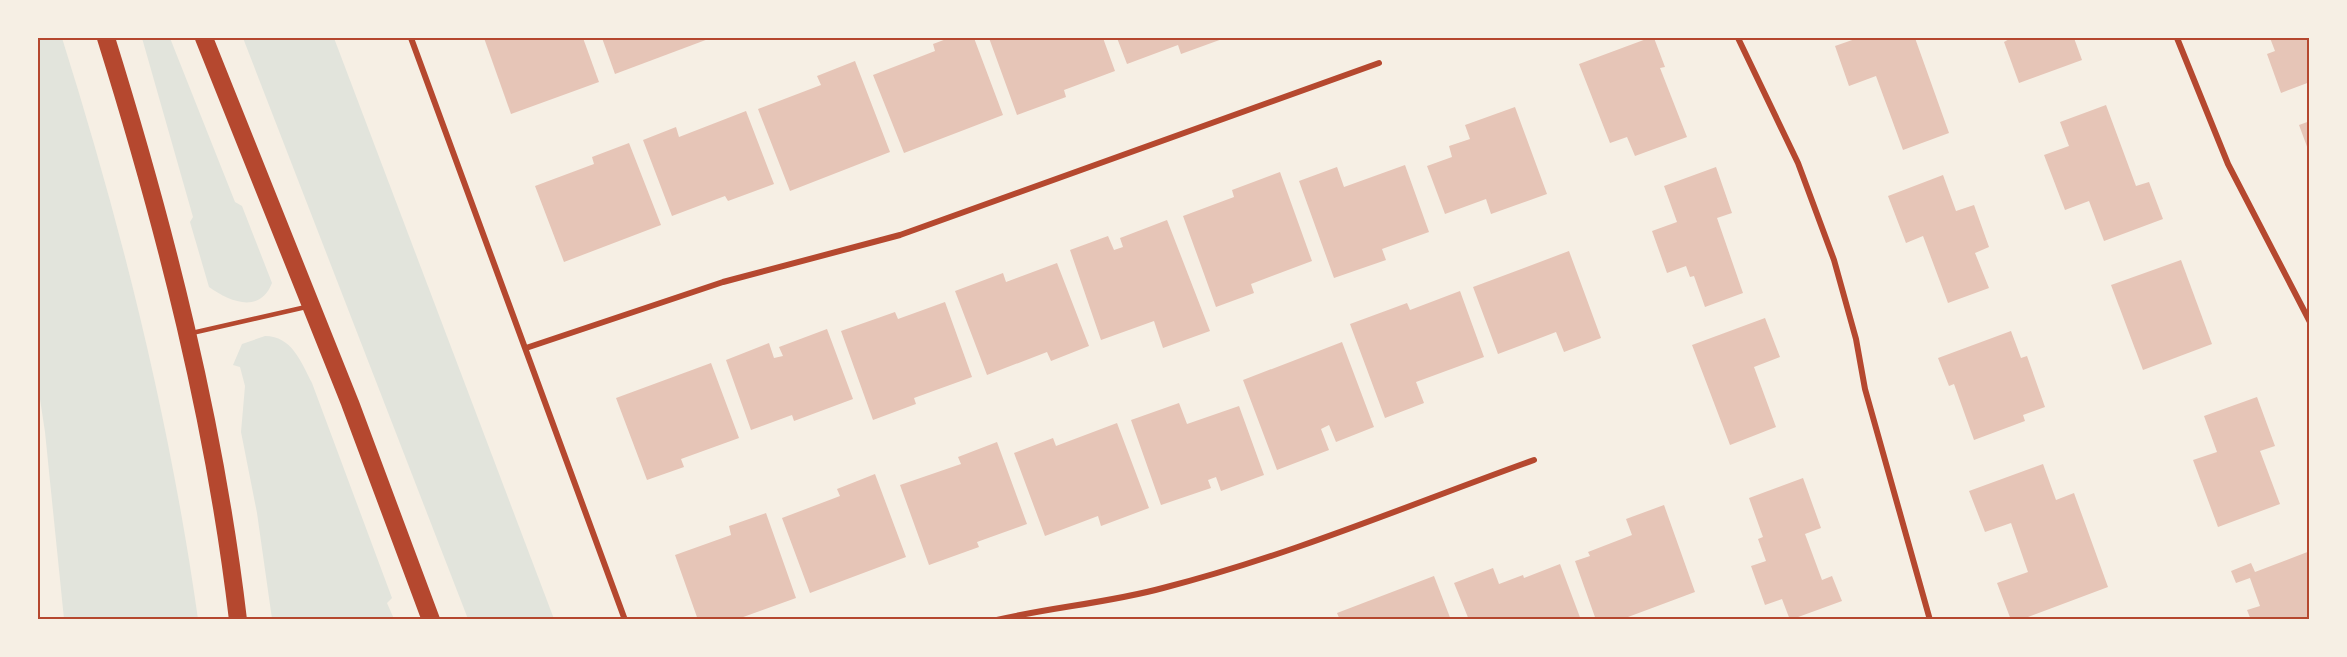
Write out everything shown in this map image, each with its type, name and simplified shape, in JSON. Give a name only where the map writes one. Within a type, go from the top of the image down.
[{"type":"highway","points":[[106,38],[164,241],[186,334],[223,517],[238,620]]},
{"type":"highway","points":[[204,38],[431,620]]},
{"type":"street","points":[[411,38],[626,620]]},
{"type":"street","points":[[1738,38],[1798,163],[1834,260],[1849,309],[1874,420],[1930,620]]},
{"type":"street","points":[[2177,38],[2228,164],[2310,322]]},
{"type":"street","points":[[526,348],[723,282],[900,235],[1380,63]]},
{"type":"street","points":[[997,620],[1122,599],[1207,576],[1534,460]]},
{"type":"lane","points":[[186,334],[310,306]]},
{"type":"shaded area","points":[[38,38],[62,38],[105,181],[158,398],[187,545],[198,619],[64,619],[45,432],[38,386]]},
{"type":"shaded area","points":[[142,38],[170,38],[235,202],[242,206],[272,283],[267,293],[260,299],[252,302],[235,300],[209,287],[190,222],[193,217]]},
{"type":"shaded area","points":[[243,38],[334,38],[554,619],[468,619]]},
{"type":"shaded area","points":[[265,336],[282,340],[289,345],[312,383],[392,598],[387,603],[394,619],[272,619],[257,513],[241,432],[245,386],[240,367],[233,365],[242,344]]},
{"type":"building","points":[[484,38],[583,38],[599,82],[511,114]]},
{"type":"building","points":[[602,38],[711,38],[615,74]]},
{"type":"building","points":[[949,38],[974,38],[1003,115],[904,153],[873,75],[935,51],[933,44]]},
{"type":"building","points":[[989,38],[1103,38],[1115,71],[1064,90],[1066,97],[1017,115]]},
{"type":"building","points":[[1117,38],[1225,38],[1181,54],[1178,45],[1127,64]]},
{"type":"building","points":[[1654,38],[1665,67],[1660,68],[1687,137],[1635,156],[1627,137],[1610,143],[1579,64]]},
{"type":"building","points":[[1858,38],[1915,38],[1949,133],[1903,150],[1876,76],[1849,86],[1835,46]]},
{"type":"building","points":[[2011,38],[2074,38],[2082,60],[2019,83],[2004,42]]},
{"type":"building","points":[[2270,38],[2310,38],[2310,82],[2281,93],[2267,54],[2275,51]]},
{"type":"building","points":[[855,61],[890,152],[790,191],[758,109],[821,85],[817,76]]},
{"type":"building","points":[[2106,105],[2136,186],[2149,182],[2163,219],[2104,241],[2089,201],[2065,210],[2044,155],[2069,146],[2060,122]]},
{"type":"building","points":[[1515,107],[1547,194],[1491,214],[1486,199],[1445,214],[1427,166],[1452,157],[1449,146],[1470,139],[1465,125]]},
{"type":"building","points":[[746,111],[774,184],[728,201],[725,196],[672,216],[643,140],[676,127],[679,137]]},
{"type":"building","points":[[2310,121],[2310,152],[2309,152],[2299,125]]},
{"type":"building","points":[[629,143],[661,225],[564,262],[535,186],[594,164],[592,157]]},
{"type":"building","points":[[1405,165],[1429,232],[1382,249],[1386,260],[1334,278],[1299,181],[1337,167],[1344,187]]},
{"type":"building","points":[[1716,167],[1732,213],[1717,218],[1743,293],[1705,307],[1694,276],[1690,277],[1686,266],[1667,273],[1652,231],[1677,222],[1664,186]]},
{"type":"building","points":[[1280,172],[1312,261],[1251,284],[1254,293],[1216,307],[1183,216],[1234,197],[1232,190]]},
{"type":"building","points":[[1943,175],[1956,211],[1974,205],[1989,247],[1975,253],[1989,288],[1948,303],[1923,236],[1906,243],[1888,196]]},
{"type":"building","points":[[1167,220],[1210,331],[1163,348],[1154,321],[1101,340],[1070,250],[1108,236],[1114,250],[1123,247],[1120,238]]},
{"type":"building","points":[[1569,251],[1601,338],[1564,352],[1556,332],[1498,354],[1473,287]]},
{"type":"building","points":[[2181,260],[2212,344],[2143,370],[2111,285]]},
{"type":"building","points":[[1057,263],[1089,346],[1051,361],[1047,352],[987,375],[955,291],[1003,273],[1006,282]]},
{"type":"building","points":[[1460,291],[1484,357],[1416,382],[1424,403],[1385,418],[1350,324],[1407,303],[1410,310]]},
{"type":"building","points":[[945,302],[972,377],[914,398],[916,404],[873,420],[841,331],[895,312],[898,319]]},
{"type":"building","points":[[1765,318],[1780,357],[1754,367],[1776,427],[1730,445],[1692,345]]},
{"type":"building","points":[[827,329],[853,399],[794,421],[792,415],[751,430],[726,360],[769,343],[774,358],[783,356],[779,347]]},
{"type":"building","points":[[2011,331],[2021,358],[2027,356],[2045,407],[2023,415],[2025,421],[1974,440],[1954,384],[1949,386],[1938,358]]},
{"type":"building","points":[[1342,342],[1374,427],[1336,442],[1329,425],[1321,429],[1329,450],[1277,470],[1243,380]]},
{"type":"building","points":[[711,363],[739,438],[681,459],[684,467],[647,480],[616,398]]},
{"type":"building","points":[[2257,397],[2275,446],[2260,451],[2280,504],[2218,527],[2193,460],[2217,452],[2204,416]]},
{"type":"building","points":[[1179,403],[1187,424],[1239,406],[1264,475],[1221,491],[1216,477],[1208,480],[1211,488],[1161,505],[1131,420]]},
{"type":"building","points":[[1117,423],[1149,508],[1101,526],[1098,516],[1045,536],[1014,453],[1053,438],[1056,446]]},
{"type":"building","points":[[997,442],[1027,524],[977,542],[979,547],[929,565],[900,485],[961,464],[958,457]]},
{"type":"building","points":[[2043,464],[2056,500],[2074,493],[2108,587],[2020,620],[2011,620],[1997,583],[2028,572],[2011,523],[1985,532],[1969,491]]},
{"type":"building","points":[[875,474],[906,557],[810,593],[782,518],[840,496],[837,489]]},
{"type":"building","points":[[1803,478],[1821,528],[1805,534],[1822,580],[1832,576],[1842,601],[1790,620],[1782,599],[1765,605],[1751,566],[1766,561],[1758,539],[1763,537],[1749,498]]},
{"type":"building","points":[[1664,505],[1695,592],[1620,620],[1596,620],[1575,561],[1590,556],[1588,552],[1632,535],[1626,519]]},
{"type":"building","points":[[766,513],[796,598],[735,620],[698,620],[675,555],[731,535],[729,526]]},
{"type":"building","points":[[2310,551],[2310,620],[2251,620],[2247,610],[2260,606],[2250,578],[2236,583],[2231,571],[2251,563],[2255,572]]},
{"type":"building","points":[[1560,564],[1581,620],[1469,620],[1454,583],[1493,568],[1499,584],[1523,575],[1524,578]]},
{"type":"building","points":[[1434,576],[1451,620],[1340,620],[1337,613]]}]
